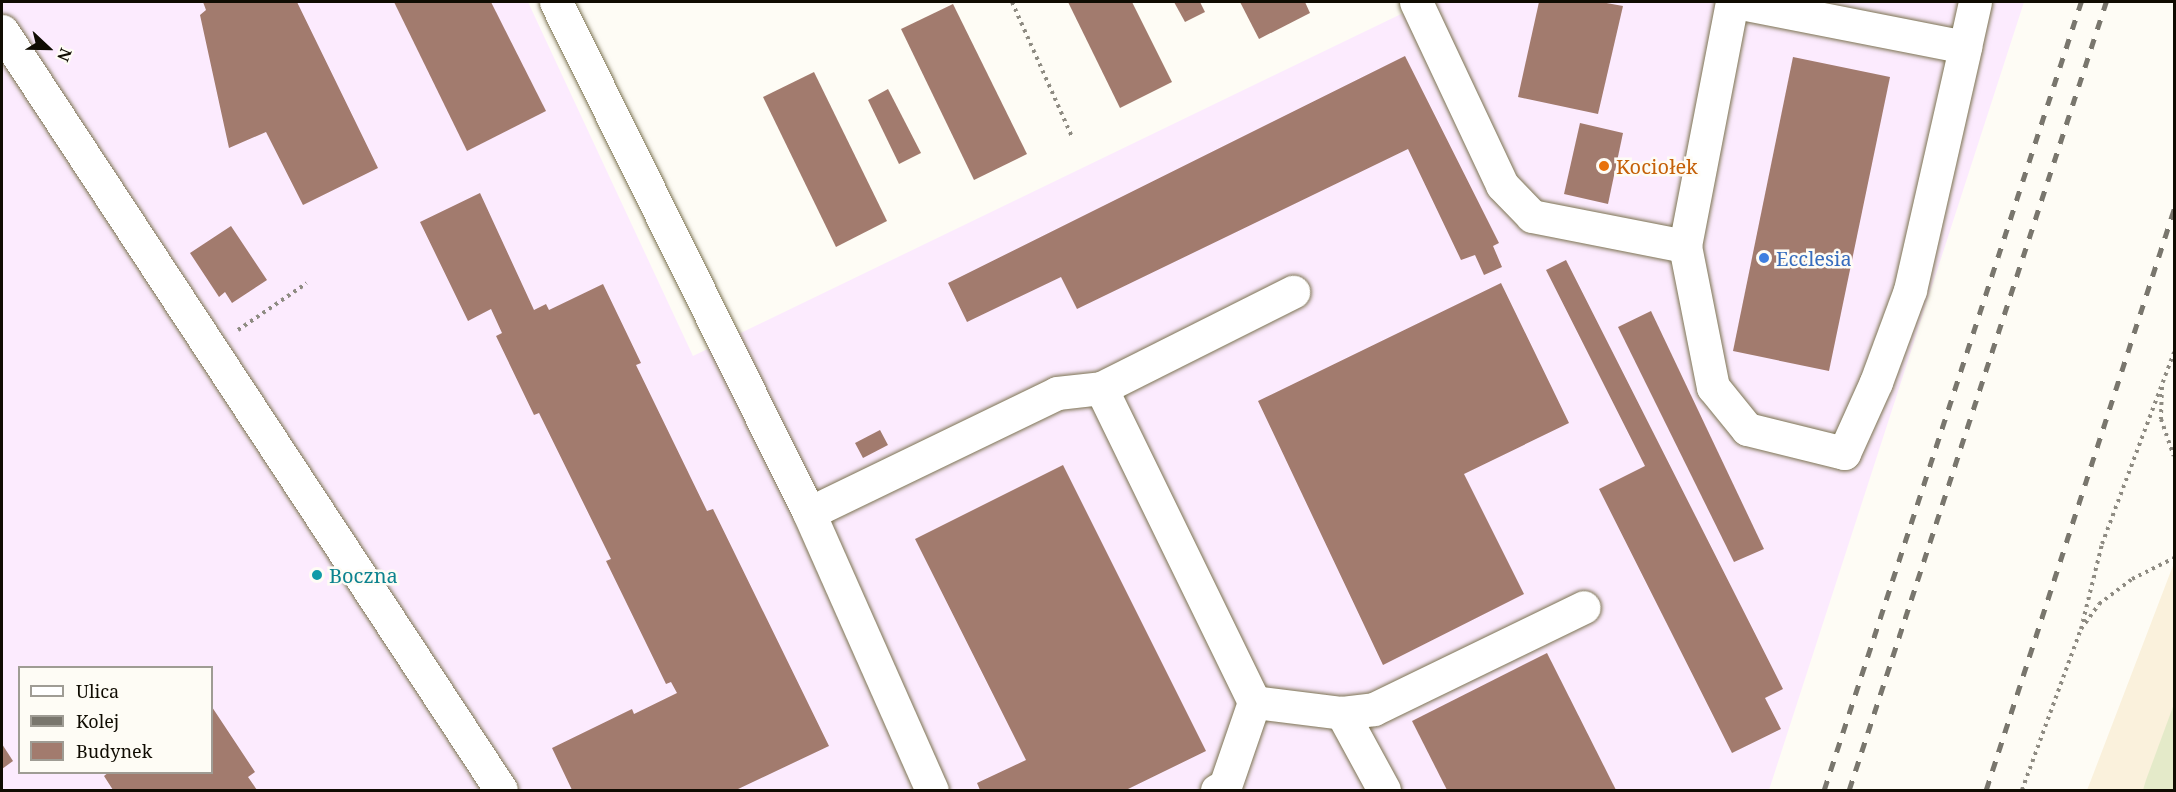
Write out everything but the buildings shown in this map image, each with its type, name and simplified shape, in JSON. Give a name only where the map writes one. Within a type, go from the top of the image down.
[{"type":"lane","points":[[556,2],[809,513],[932,790]]},
{"type":"lane","points":[[1416,2],[1502,185],[1532,216],[1685,246]]},
{"type":"lane","points":[[1965,46],[1734,2],[1685,246],[1713,387],[1747,429],[1844,453],[1876,382],[1910,290],[1975,2]]},
{"type":"lane","points":[[2,31],[501,790]]},
{"type":"lane","points":[[809,513],[1057,393],[1101,388],[1293,292]]},
{"type":"lane","points":[[1101,388],[1254,702],[1225,786],[1216,790]]},
{"type":"lane","points":[[1254,702],[1342,713],[1374,709],[1584,607]]},
{"type":"lane","points":[[1342,713],[1384,790]]},
{"type":"path","points":[[1012,2],[1072,137]]},
{"type":"path","points":[[232,335],[307,283]]},
{"type":"path","points":[[2022,790],[2081,629],[2102,544],[2175,352]]},
{"type":"path","points":[[2162,383],[2161,419],[2175,456]]},
{"type":"path","points":[[2081,629],[2099,604],[2132,579],[2175,558]]},
{"type":"shaded area","points":[[2,2],[528,2],[693,356],[1426,2],[2024,2],[1769,790],[2,790]]},
{"type":"shaded area","points":[[2174,563],[2174,790],[2087,790],[2091,780]]},
{"type":"green space","points":[[2174,704],[2174,790],[2143,790],[2146,780]]},
{"type":"railway","points":[[1824,790],[2081,2]]},
{"type":"railway","points":[[1849,790],[2106,2]]},
{"type":"railway","points":[[1986,790],[2174,209]]},
{"type":"place","name":"Kociołek","points":[[1604,166]]},
{"type":"place","name":"Ecclesia","points":[[1764,258]]},
{"type":"place","name":"Boczna","points":[[317,575]]}]
